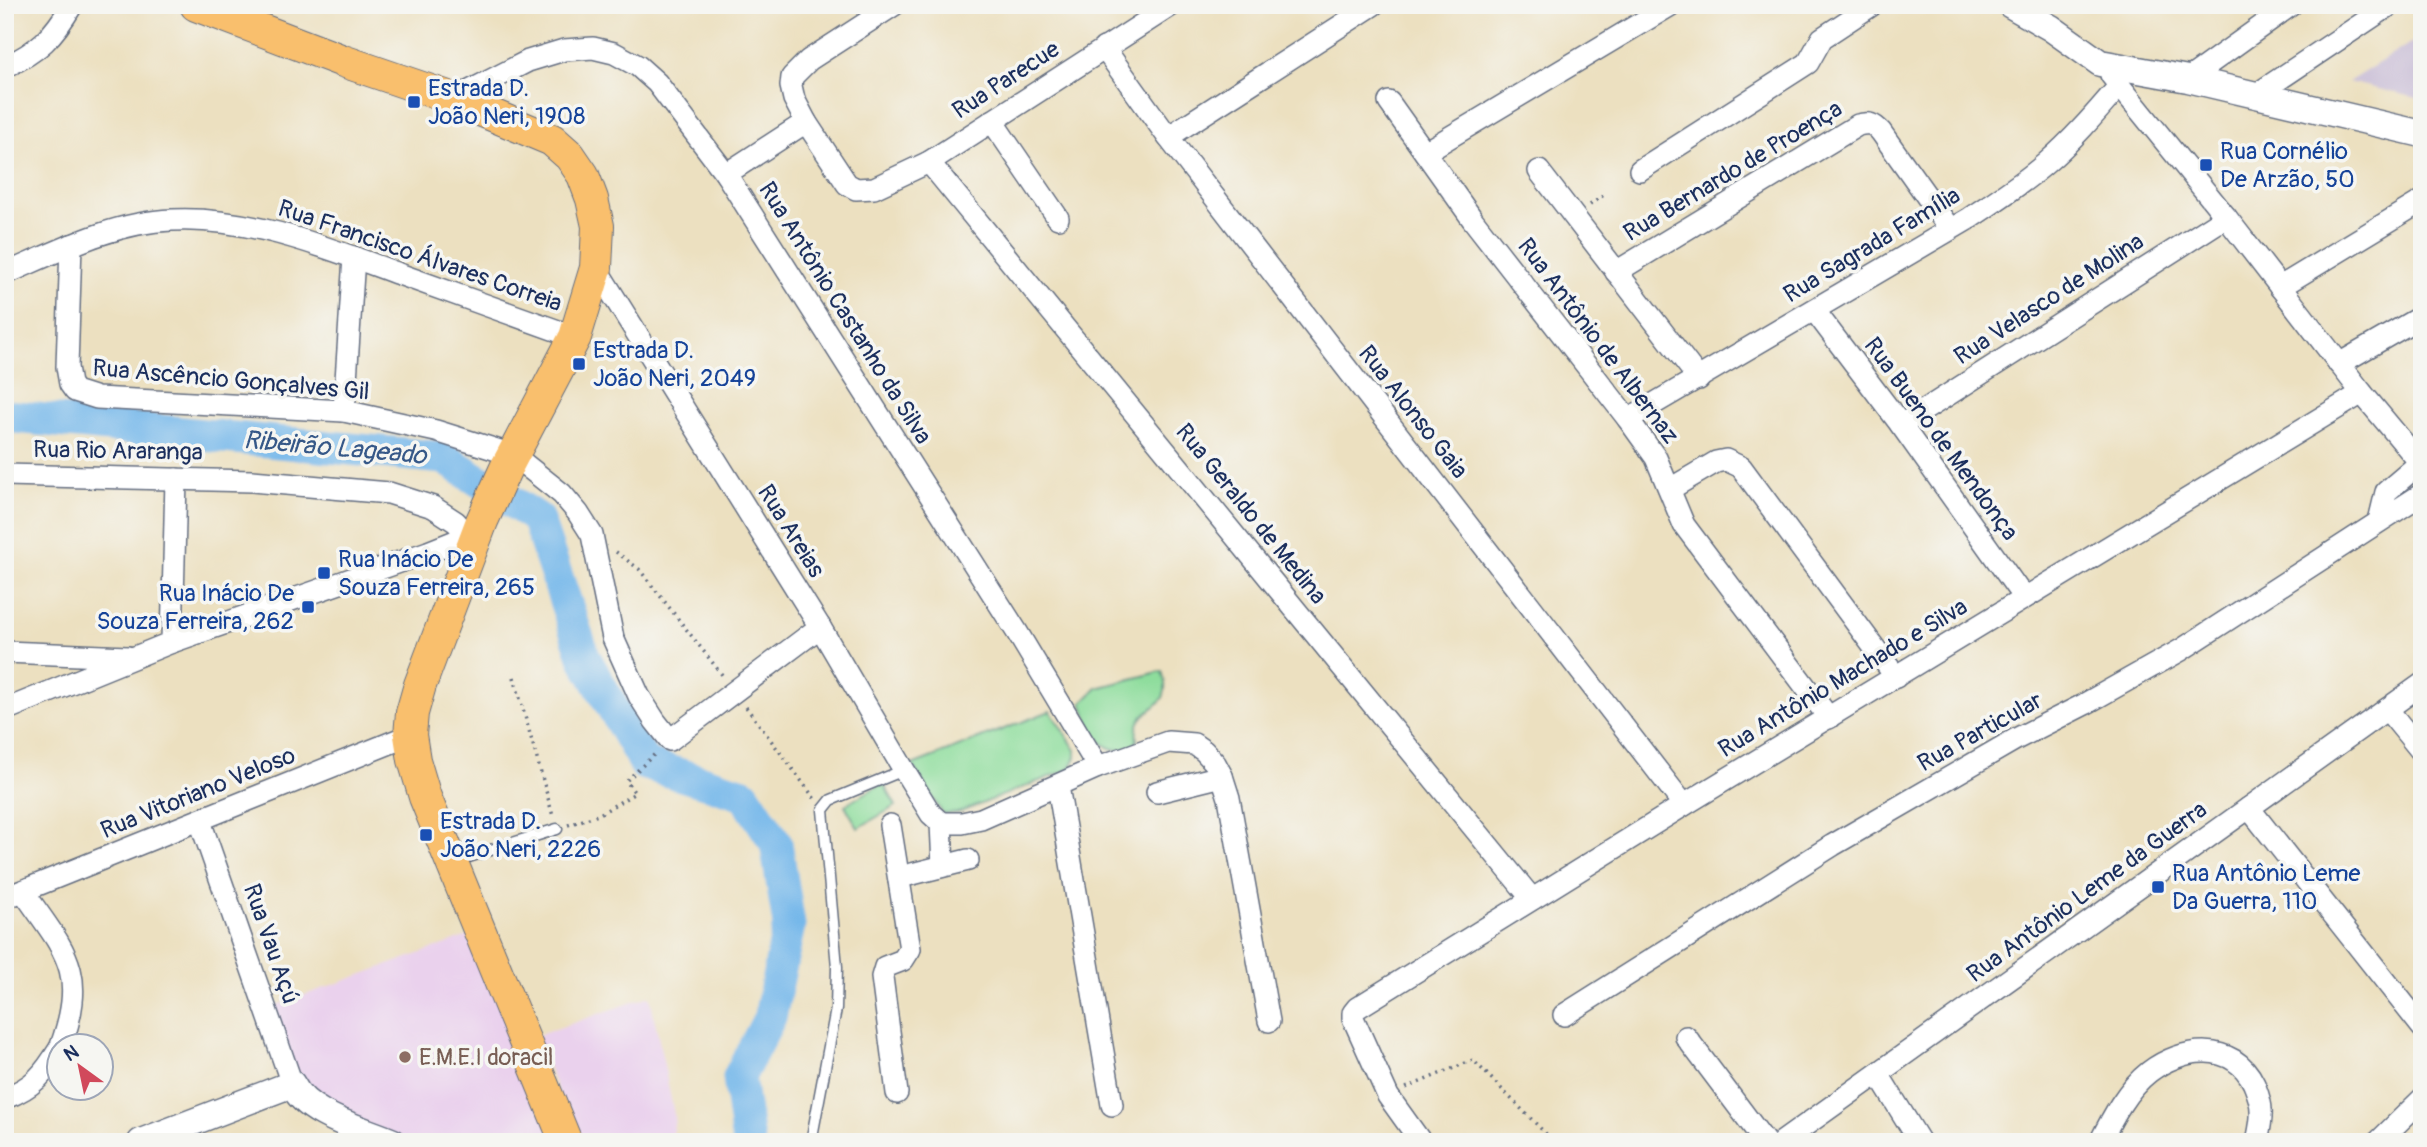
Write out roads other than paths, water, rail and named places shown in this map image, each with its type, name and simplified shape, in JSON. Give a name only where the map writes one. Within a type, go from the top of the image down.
[{"type":"main road","points":[[196,5],[343,61],[454,99],[552,140],[570,156],[583,175],[592,198],[598,226],[596,268],[575,337],[476,530],[420,685],[412,713],[410,735],[425,797],[566,1142]]},
{"type":"street","points":[[5,67],[40,48],[60,26],[72,5]]},
{"type":"street","points":[[726,174],[806,122],[790,86],[798,68],[894,5]]},
{"type":"street","name":"Rua Parecue","points":[[806,122],[847,184],[856,189],[874,188],[929,162],[1172,5]]},
{"type":"street","points":[[1168,137],[1373,5]]},
{"type":"street","points":[[1424,152],[1671,5]]},
{"type":"street","points":[[1640,170],[1808,63],[1822,38],[1872,5]]},
{"type":"street","points":[[2011,5],[2051,28],[2100,63],[2120,85],[2421,464],[2386,492],[2379,521]]},
{"type":"street","points":[[2188,79],[2291,5]]},
{"type":"street","points":[[2257,94],[2390,5]]},
{"type":"street","name":"Rua Antônio Castanho da Silva","points":[[454,99],[528,61],[564,50],[593,48],[614,53],[638,66],[657,82],[726,174],[1017,632],[1098,767]]},
{"type":"street","name":"Rua Alonso Gaia","points":[[1104,48],[1168,137],[1684,805]]},
{"type":"street","points":[[2100,63],[2257,94],[2422,134]]},
{"type":"street","name":"Rua Sagrada Família","points":[[1628,419],[1950,229],[2009,191],[2045,164],[2084,126],[2120,85]]},
{"type":"street","name":"Rua Antônio de Albernaz","points":[[1389,102],[1473,220],[1656,458],[1684,525],[1829,718]]},
{"type":"street","points":[[992,121],[1058,218]]},
{"type":"street","name":"Rua Bernardo de Proença","points":[[1616,272],[1865,123],[1876,126],[1881,132],[1950,229]]},
{"type":"street","name":"Rua Geraldo de Medina","points":[[929,162],[1532,899]]},
{"type":"street","points":[[1539,171],[1699,379]]},
{"type":"street","points":[[2280,287],[2422,201]]},
{"type":"street","name":"Rua Velasco de Molina","points":[[1901,425],[2226,217]]},
{"type":"street","name":"Rua Francisco Álvares Correia","points":[[5,274],[71,245],[131,225],[172,220],[210,221],[268,231],[354,257],[575,337]]},
{"type":"street","name":"Rua Ascêncio Gonçalves Gil","points":[[71,245],[67,367],[70,384],[75,391],[97,398],[344,411],[436,431],[510,461]]},
{"type":"street","points":[[344,411],[354,257]]},
{"type":"street","name":"Rua Areias","points":[[596,268],[820,627],[904,771],[931,814],[941,823]]},
{"type":"street","name":"Rua Bueno de Mendonça","points":[[1814,310],[1901,425],[2024,598]]},
{"type":"street","points":[[2339,364],[2422,316]]},
{"type":"street","name":"Rua Antônio Machado e Silva","points":[[1421,1142],[1388,1096],[1353,1018],[1357,1008],[1684,805],[2362,393]]},
{"type":"street","points":[[1670,489],[1716,462],[1726,460],[1741,467],[1896,677]]},
{"type":"street","points":[[510,461],[562,494],[592,535],[613,638],[665,745],[820,627]]},
{"type":"street","name":"Rua Rio Araranga","points":[[5,475],[253,481],[389,493],[433,507],[456,522],[476,530]]},
{"type":"street","points":[[172,642],[176,479]]},
{"type":"street","name":"Rua Particular","points":[[1564,1016],[1833,845],[2016,739],[2181,650],[2422,494]]},
{"type":"street","points":[[5,710],[172,642],[476,530]]},
{"type":"street","points":[[5,652],[134,657]]},
{"type":"street","name":"Rua Antônio Leme da Guerra","points":[[1782,1142],[2422,684]]},
{"type":"street","points":[[2387,709],[2422,752]]},
{"type":"street","name":"Rua Vitoriano Veloso","points":[[14,895],[410,735]]},
{"type":"street","points":[[943,866],[941,823],[981,819],[1098,767],[1168,742],[1194,744],[1215,763],[1229,798],[1269,1021]]},
{"type":"street","points":[[1157,792],[1222,776]]},
{"type":"street","points":[[1058,786],[1112,1105]]},
{"type":"street","points":[[2249,808],[2422,1027]]},
{"type":"street","name":"Rua Vau Açú","points":[[200,821],[292,1084]]},
{"type":"street","points":[[890,825],[911,949],[903,960],[885,967],[882,977],[897,1093]]},
{"type":"street","points":[[900,877],[968,860]]},
{"type":"street","points":[[14,895],[68,959],[74,994],[66,1032]]},
{"type":"street","points":[[1686,1037],[1765,1142]]},
{"type":"street","points":[[2100,1142],[2126,1096],[2147,1073],[2174,1056],[2200,1051],[2221,1054],[2238,1063],[2250,1076],[2261,1109],[2257,1142]]},
{"type":"street","points":[[5,1098],[32,1085],[46,1071]]},
{"type":"street","points":[[1878,1074],[1920,1142]]},
{"type":"street","points":[[141,1142],[292,1084],[296,1093],[310,1107],[393,1142]]},
{"type":"street","points":[[2378,1142],[2422,1099]]},
{"type":"lane","points":[[811,1142],[832,1036],[836,999],[837,967],[823,810],[831,800],[904,771]]},
{"type":"lane","points":[[450,862],[556,829]]},
{"type":"waterway","name":"Ribeirão Lageado","points":[[5,416],[444,458],[537,518],[585,659],[645,764],[744,794],[776,843],[789,925],[770,1017],[739,1077],[748,1142]]},
{"type":"place","name":"Estrada D. João Neri, 1908","points":[[414,102]]},
{"type":"place","name":"Rua Cornélio De Arzão, 50","points":[[2206,165]]},
{"type":"place","name":"Estrada D. João Neri, 2049","points":[[579,364]]},
{"type":"place","name":"Rua Inácio De Souza Ferreira, 265","points":[[324,573]]},
{"type":"place","name":"Rua Inácio De Souza Ferreira, 262","points":[[308,607]]},
{"type":"place","name":"Estrada D. João Neri, 2226","points":[[426,835]]},
{"type":"place","name":"Rua Antônio Leme Da Guerra, 110","points":[[2158,887]]},
{"type":"place","name":"E.M.E.I doracil","points":[[405,1057]]}]
